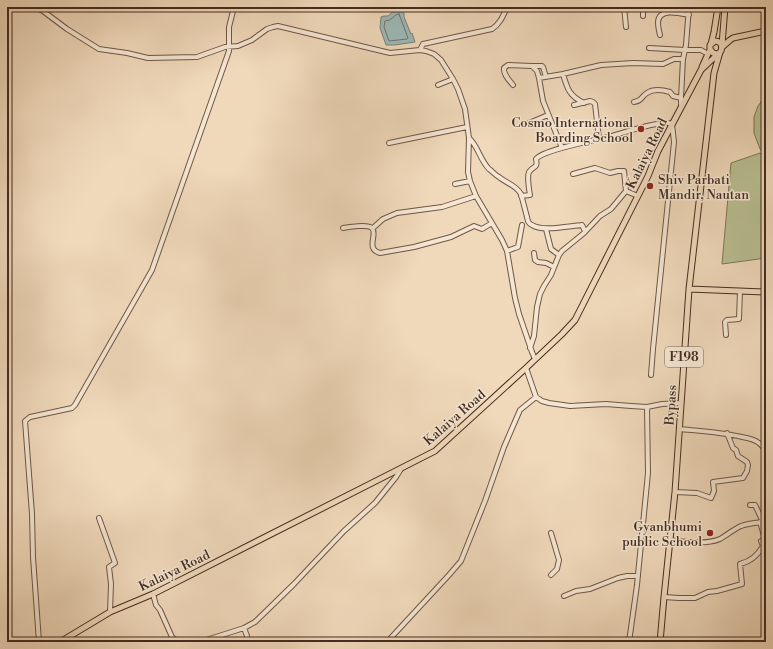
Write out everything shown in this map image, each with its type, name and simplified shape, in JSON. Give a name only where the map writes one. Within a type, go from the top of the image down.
[{"type":"main road","points":[[714,73],[710,46],[718,7]]},
{"type":"main road","points":[[714,73],[720,50],[725,7]]},
{"type":"main road","points":[[711,44],[715,41],[730,40],[736,37],[766,31]]},
{"type":"main road","name":"Kalaiya Road","points":[[60,642],[110,612],[152,594],[435,451],[526,368],[562,334],[574,320],[648,176],[658,151],[701,70],[730,40]]},
{"type":"main road","points":[[710,52],[714,54],[720,50]]},
{"type":"main road","points":[[701,70],[710,52]]},
{"type":"main road","name":"Bypass","points":[[660,642],[675,492],[689,289],[714,73]]},
{"type":"main road","points":[[689,289],[766,292]]},
{"type":"street","points":[[34,7],[43,11],[67,29],[99,49],[123,52],[148,58],[197,57],[225,47],[238,46],[252,40],[267,29],[278,26],[390,53],[426,50],[434,54],[441,60],[453,79],[465,109],[469,138],[468,172],[470,181],[476,196],[507,251],[515,298],[530,348],[535,359]]},
{"type":"street","points":[[39,642],[25,421],[30,417],[72,408],[75,405],[147,280],[156,261],[229,51],[228,27],[234,7]]},
{"type":"street","points":[[420,50],[423,44],[492,29],[501,21],[507,7]]},
{"type":"street","points":[[624,7],[626,26]]},
{"type":"street","points":[[643,7],[643,16]]},
{"type":"street","points":[[681,107],[684,59],[690,7]]},
{"type":"street","points":[[762,7],[766,19]]},
{"type":"street","points":[[660,35],[658,22],[660,17],[664,14],[669,12],[689,15]]},
{"type":"street","points":[[649,48],[701,50],[710,52]]},
{"type":"street","points":[[539,78],[601,65],[663,64],[674,59],[684,59]]},
{"type":"street","points":[[513,85],[507,78],[504,71],[504,68],[508,65],[542,66],[546,77]]},
{"type":"street","points":[[532,66],[537,71],[543,101],[562,148]]},
{"type":"street","points":[[562,74],[572,95],[577,100],[584,103]]},
{"type":"street","points":[[438,85],[453,79]]},
{"type":"street","points":[[634,102],[641,100],[648,92],[659,90],[670,92],[673,96],[681,98]]},
{"type":"street","points":[[574,105],[590,101],[595,104],[599,139]]},
{"type":"street","points":[[529,123],[548,115]]},
{"type":"street","points":[[521,196],[530,195],[528,176],[536,167],[537,157],[562,148],[665,122],[672,124],[674,142],[651,375]]},
{"type":"street","points":[[389,143],[467,127]]},
{"type":"street","points":[[469,138],[488,167],[498,177],[516,187],[519,191],[528,221],[532,226],[546,229],[582,225],[585,231]]},
{"type":"street","points":[[530,348],[534,336],[537,306],[540,294],[559,255],[600,216],[611,209],[626,191],[624,171],[610,173],[595,168],[573,174]]},
{"type":"street","points":[[455,184],[470,181]]},
{"type":"street","points":[[626,191],[638,196]]},
{"type":"street","points":[[476,196],[442,207],[398,213],[383,219],[373,228],[374,249],[376,252],[380,253],[409,248],[451,238],[474,226],[482,229],[492,222]]},
{"type":"street","points":[[507,251],[518,247],[522,225]]},
{"type":"street","points":[[343,228],[358,226],[373,228]]},
{"type":"street","points":[[546,229],[551,249],[559,255]]},
{"type":"street","points":[[534,253],[535,260],[554,267]]},
{"type":"street","points":[[726,335],[725,322],[727,320],[739,319],[740,291]]},
{"type":"street","points":[[526,368],[536,397],[549,403],[570,406],[606,404],[647,406],[681,403]]},
{"type":"street","points":[[387,642],[461,561],[485,501],[504,447],[520,410],[536,397]]},
{"type":"street","points":[[629,642],[638,576],[648,473],[647,406]]},
{"type":"street","points":[[679,429],[727,433],[754,440],[765,448],[766,454]]},
{"type":"street","points":[[675,492],[697,493],[711,498],[714,491],[713,482],[743,478],[747,471],[747,462],[738,456],[727,433]]},
{"type":"street","points":[[202,642],[244,628],[255,622],[294,584],[344,531],[375,503],[402,468]]},
{"type":"street","points":[[664,597],[695,598],[708,592],[718,591],[742,584],[740,564],[755,557],[763,546],[761,541],[765,539],[763,521],[755,505],[750,505]]},
{"type":"street","points":[[99,518],[115,563],[109,567],[111,584],[110,612]]},
{"type":"street","points":[[670,540],[701,542],[715,540],[740,526],[763,521]]},
{"type":"street","points":[[551,533],[559,560],[552,575]]},
{"type":"street","points":[[564,596],[618,578],[638,576]]},
{"type":"street","points":[[152,594],[172,637],[178,642]]},
{"type":"street","points":[[244,628],[247,636],[247,642]]},
{"type":"green space","points":[[766,95],[766,156],[760,149],[754,133],[754,117],[758,106]]},
{"type":"green space","points":[[760,153],[766,158],[766,258],[722,264],[731,163]]},
{"type":"water","points":[[399,10],[404,13],[404,17],[415,42],[386,45],[380,28],[381,17],[388,16],[394,11]]},
{"type":"place","name":"Cosmo International Boarding School","points":[[641,129]]},
{"type":"place","name":"Shiv Parbati Mandir, Nautan","points":[[650,186]]},
{"type":"place","name":"Gyanbhumi public School","points":[[710,533]]}]
